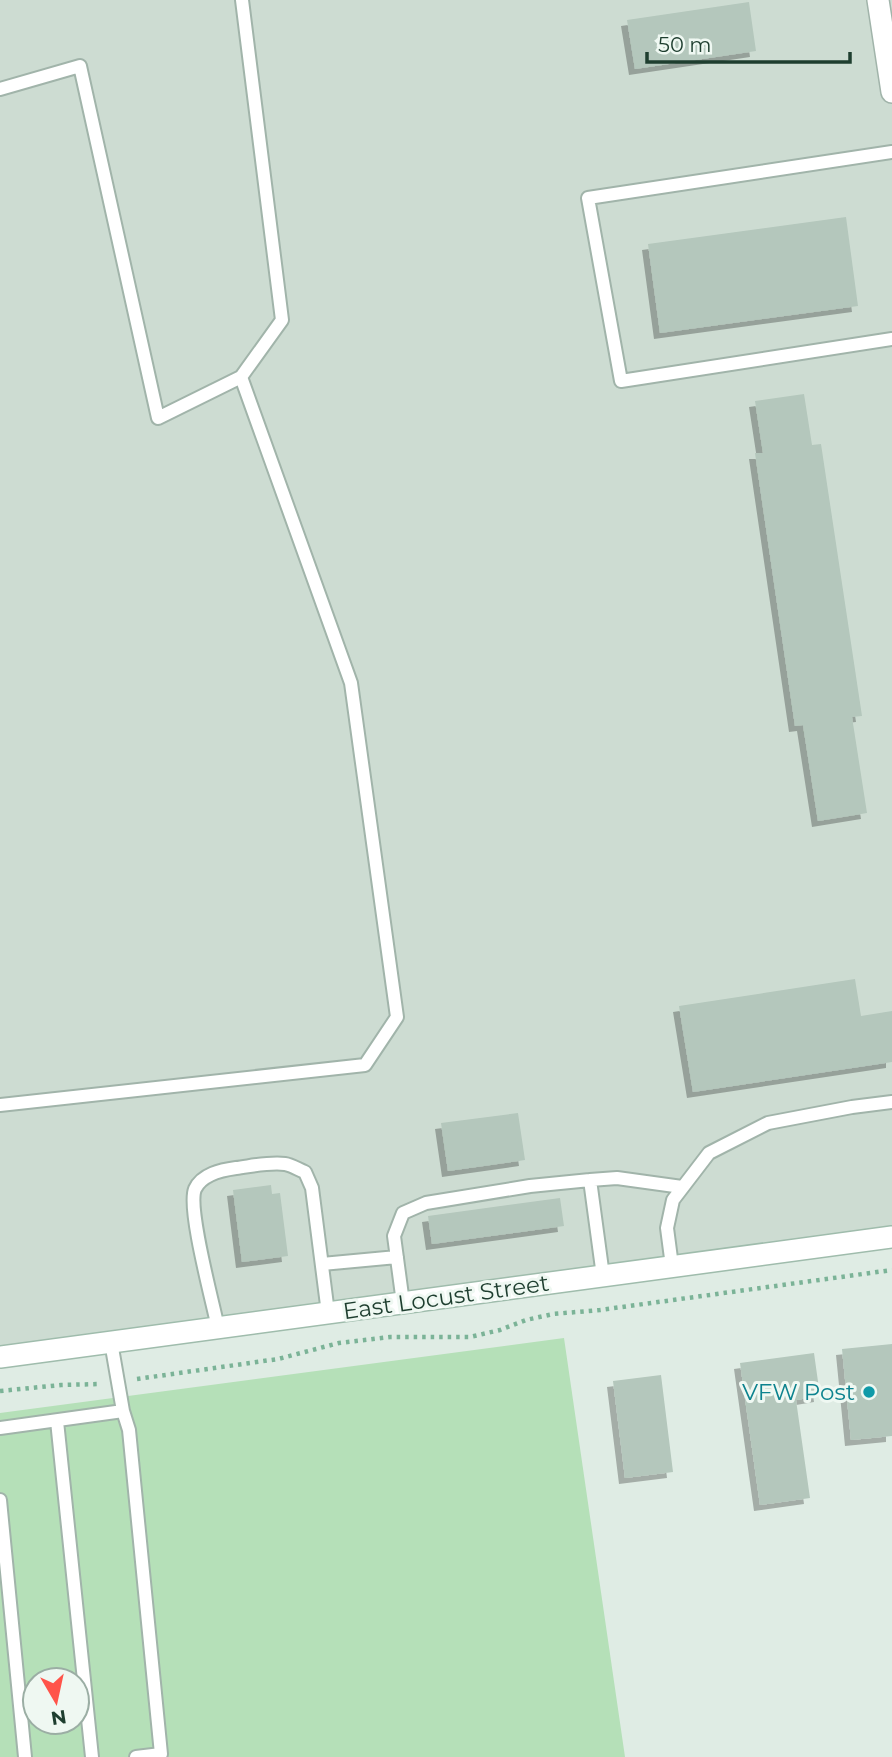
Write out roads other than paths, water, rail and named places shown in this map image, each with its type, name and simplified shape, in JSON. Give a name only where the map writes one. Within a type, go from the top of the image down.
[{"type":"main road","points":[[878,0],[891,84]]},
{"type":"main road","name":"East Locust Street","points":[[0,1357],[892,1237]]},
{"type":"lane","points":[[0,89],[80,66],[158,418],[241,377],[282,320],[242,0]]},
{"type":"lane","points":[[892,152],[588,198],[621,381],[892,339]]},
{"type":"lane","points":[[0,1105],[365,1065],[397,1017],[351,683],[241,377]]},
{"type":"lane","points":[[672,1266],[667,1228],[673,1200],[709,1153],[768,1123],[892,1102]]},
{"type":"lane","points":[[218,1328],[193,1201],[195,1190],[203,1178],[225,1170],[287,1164],[305,1172],[312,1188],[328,1313]]},
{"type":"lane","points":[[403,1303],[394,1236],[403,1213],[426,1203],[530,1186],[617,1178],[682,1187]]},
{"type":"lane","points":[[590,1180],[603,1276]]},
{"type":"lane","points":[[322,1264],[397,1257]]},
{"type":"lane","points":[[111,1342],[128,1430],[161,1754],[136,1757]]},
{"type":"lane","points":[[0,1428],[124,1411]]},
{"type":"lane","points":[[57,1420],[92,1757]]},
{"type":"lane","points":[[0,1500],[25,1757]]},
{"type":"place","name":"VFW Post","points":[[869,1392]]}]
